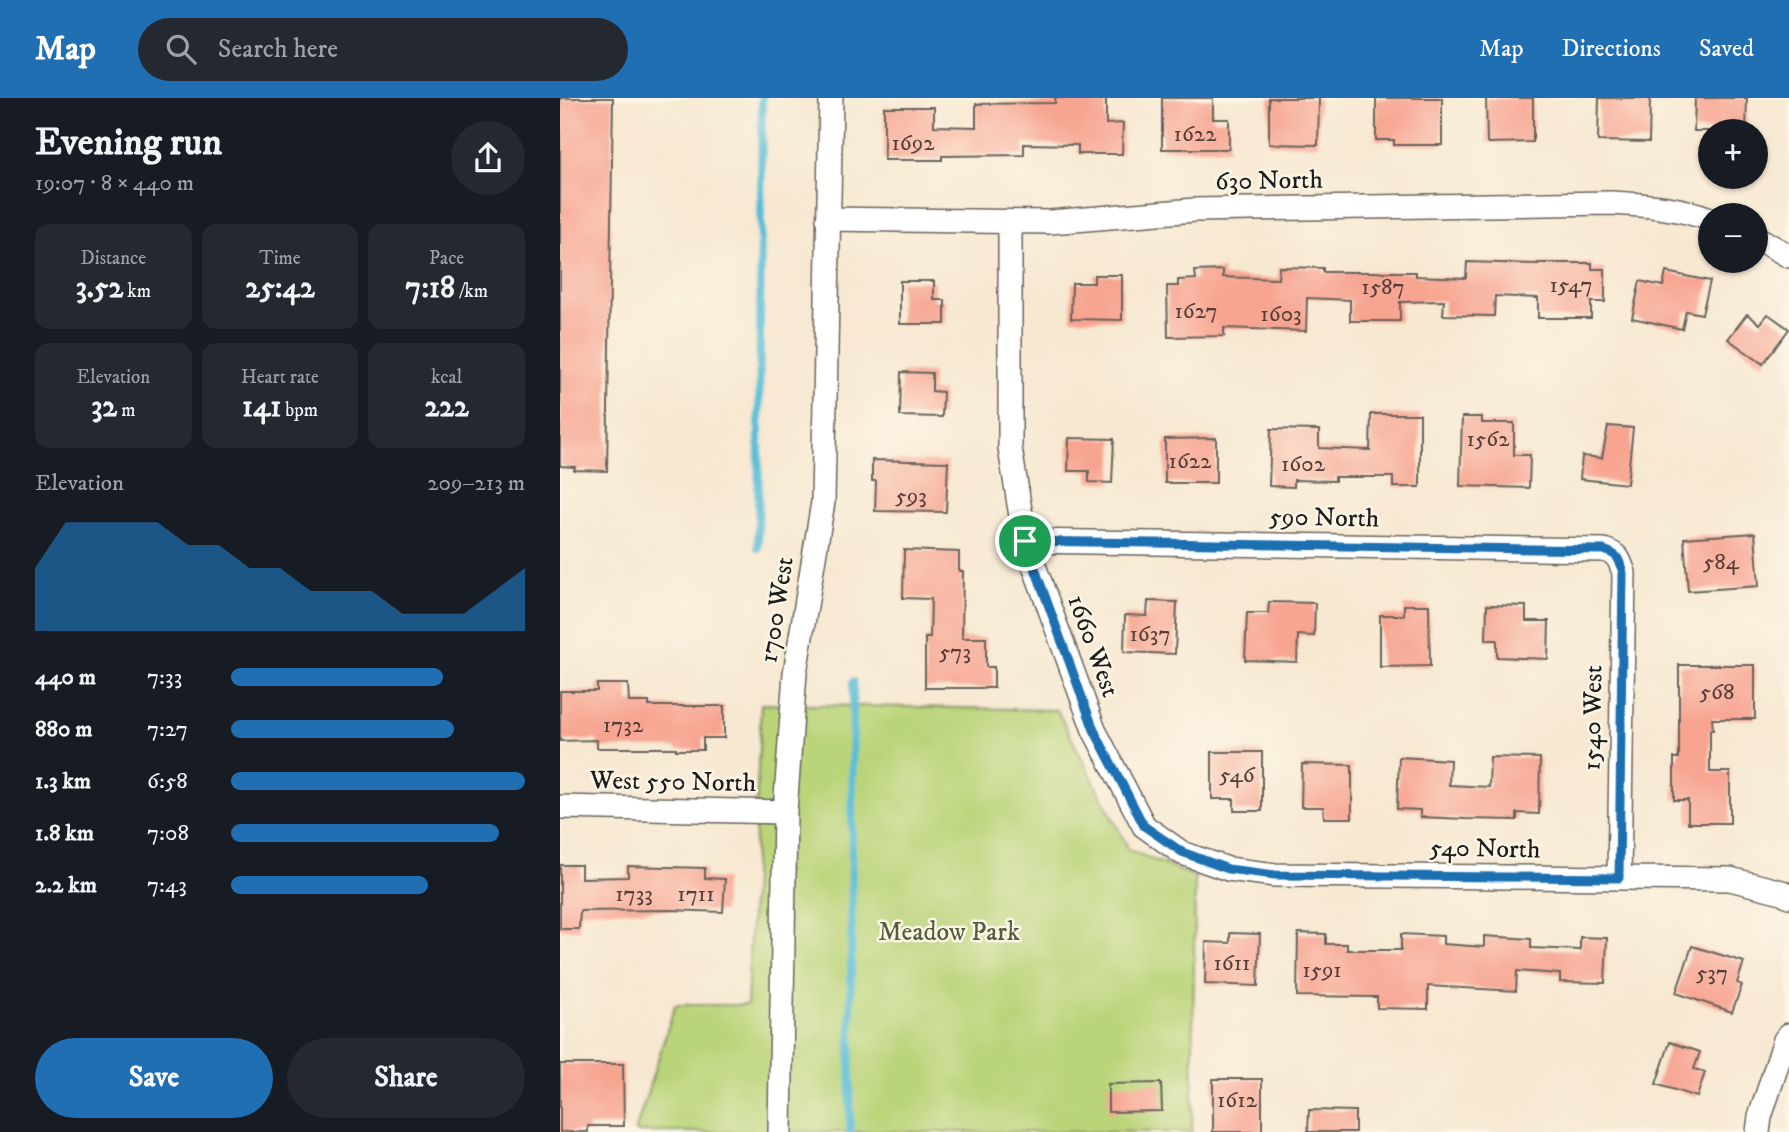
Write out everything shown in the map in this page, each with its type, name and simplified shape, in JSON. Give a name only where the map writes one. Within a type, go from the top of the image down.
[{"type":"street","name":"1700 West","points":[[780,1132],[785,812],[794,673],[823,502],[831,98]]},
{"type":"street","name":"630 North","points":[[828,219],[1050,222],[1195,210],[1611,203],[1655,206],[1698,215]]},
{"type":"street","name":"1660 West","points":[[1010,222],[1010,448],[1025,541],[1094,730],[1144,826],[1182,852]]},
{"type":"street","points":[[1768,244],[1789,256]]},
{"type":"street","name":"590 North","points":[[1025,541],[1604,550],[1619,558]]},
{"type":"street","name":"1540 West","points":[[1619,558],[1623,573],[1619,878]]},
{"type":"street","name":"West 550 North","points":[[560,807],[785,812]]},
{"type":"street","name":"540 North","points":[[1182,852],[1228,869],[1275,875],[1730,879],[1789,896]]},
{"type":"street","points":[[1758,1132],[1760,1117],[1789,1035]]},
{"type":"green space","name":"Meadow Park","points":[[761,704],[1057,710],[1129,850],[1195,877],[1192,1132],[635,1132],[675,1005],[747,1005]]},
{"type":"building","points":[[560,98],[613,98],[607,471],[574,470],[575,467],[560,466]]},
{"type":"building","points":[[1055,98],[1106,98],[1106,124],[1123,123],[1122,154],[1078,154],[1078,145],[1024,144],[1024,155],[884,160],[884,107],[934,107],[934,126],[976,127],[976,104],[1055,103]]},
{"type":"building","points":[[1162,98],[1213,98],[1213,119],[1229,119],[1229,149],[1162,149]]},
{"type":"building","points":[[1269,98],[1319,98],[1318,145],[1269,144]]},
{"type":"building","points":[[1376,98],[1442,98],[1442,145],[1394,145],[1394,140],[1376,140]]},
{"type":"building","points":[[1486,98],[1533,98],[1533,142],[1487,143]]},
{"type":"building","points":[[1599,98],[1650,98],[1649,142],[1598,141]]},
{"type":"building","points":[[1695,98],[1747,98],[1746,119],[1698,119],[1698,131],[1694,131]]},
{"type":"building","points":[[1467,262],[1592,263],[1592,269],[1605,269],[1605,302],[1591,302],[1591,318],[1538,318],[1538,298],[1495,296],[1494,316],[1443,315],[1444,301],[1400,302],[1400,321],[1350,321],[1350,300],[1307,298],[1306,331],[1224,328],[1224,336],[1168,337],[1167,286],[1178,286],[1178,280],[1196,279],[1195,271],[1223,270],[1223,277],[1278,279],[1279,267],[1323,268],[1323,272],[1416,272],[1416,276],[1466,278]]},
{"type":"building","points":[[1666,272],[1710,281],[1702,314],[1686,311],[1682,329],[1632,318],[1640,281],[1663,286]]},
{"type":"building","points":[[1094,275],[1122,275],[1122,320],[1071,319],[1072,283],[1094,283]]},
{"type":"building","points":[[900,281],[934,281],[934,300],[945,300],[945,324],[900,324]]},
{"type":"building","points":[[1747,314],[1760,324],[1768,314],[1789,329],[1763,364],[1728,339]]},
{"type":"building","points":[[901,372],[932,373],[932,391],[943,392],[942,417],[900,416]]},
{"type":"building","points":[[1371,414],[1420,414],[1420,487],[1393,487],[1393,477],[1335,477],[1335,481],[1294,480],[1294,487],[1269,486],[1271,429],[1319,430],[1319,448],[1370,450]]},
{"type":"building","points":[[1462,417],[1482,417],[1482,423],[1514,423],[1514,455],[1530,455],[1529,488],[1460,486]]},
{"type":"building","points":[[1608,426],[1633,428],[1627,484],[1580,479],[1582,456],[1602,458]]},
{"type":"building","points":[[1069,438],[1114,439],[1112,483],[1089,482],[1089,471],[1068,471]]},
{"type":"building","points":[[1216,438],[1216,483],[1165,483],[1165,439]]},
{"type":"building","points":[[872,460],[948,462],[946,512],[875,511],[876,481],[872,481]]},
{"type":"building","points":[[1755,533],[1759,586],[1688,591],[1684,538]]},
{"type":"building","points":[[904,550],[959,552],[959,571],[963,571],[962,638],[986,638],[986,667],[994,667],[994,688],[925,688],[925,638],[930,638],[931,599],[903,598]]},
{"type":"building","points":[[1148,601],[1177,602],[1175,654],[1124,652],[1125,615],[1147,616]]},
{"type":"building","points":[[1269,602],[1315,603],[1314,636],[1298,635],[1297,662],[1245,660],[1247,613],[1268,613]]},
{"type":"building","points":[[1404,605],[1429,605],[1430,666],[1380,667],[1380,615],[1404,615]]},
{"type":"building","points":[[1487,605],[1526,606],[1526,621],[1549,621],[1548,659],[1497,657],[1497,640],[1486,640]]},
{"type":"building","points":[[1679,665],[1755,665],[1755,719],[1712,719],[1713,730],[1710,730],[1710,772],[1730,772],[1730,823],[1688,823],[1688,800],[1674,800],[1674,758],[1679,758]]},
{"type":"building","points":[[597,684],[628,684],[629,702],[649,702],[649,706],[724,706],[724,738],[703,738],[703,750],[597,748],[597,740],[560,741],[560,691],[597,691]]},
{"type":"building","points":[[1212,752],[1262,752],[1262,811],[1234,811],[1234,799],[1212,799]]},
{"type":"building","points":[[1399,757],[1450,760],[1449,785],[1489,787],[1490,757],[1540,758],[1539,814],[1517,813],[1517,820],[1465,819],[1420,817],[1420,810],[1397,809]]},
{"type":"building","points":[[1302,764],[1352,765],[1352,818],[1324,818],[1323,807],[1301,807]]},
{"type":"building","points":[[560,865],[581,865],[581,878],[628,877],[628,866],[705,868],[705,878],[725,879],[723,912],[580,911],[579,929],[560,929]]},
{"type":"building","points":[[1230,933],[1260,934],[1258,986],[1205,984],[1206,942],[1230,943]]},
{"type":"building","points":[[1298,933],[1326,934],[1326,944],[1347,944],[1347,950],[1401,950],[1401,934],[1443,936],[1443,944],[1484,947],[1484,936],[1531,939],[1531,948],[1580,950],[1580,937],[1607,938],[1605,983],[1560,982],[1560,974],[1517,971],[1516,991],[1428,986],[1428,1009],[1377,1008],[1377,997],[1297,996]]},
{"type":"building","points":[[1692,946],[1744,962],[1737,983],[1742,985],[1732,1012],[1676,993]]},
{"type":"building","points":[[1670,1042],[1700,1052],[1694,1069],[1705,1072],[1697,1097],[1656,1084]]},
{"type":"building","points":[[560,1064],[623,1064],[624,1126],[588,1126],[588,1132],[560,1132]]},
{"type":"building","points":[[1213,1079],[1262,1079],[1262,1132],[1213,1132]]},
{"type":"building","points":[[1161,1083],[1162,1111],[1108,1112],[1108,1084]]},
{"type":"building","points":[[1309,1110],[1355,1111],[1355,1132],[1308,1132]]},
{"type":"waterway","points":[[758,548],[762,98]]},
{"type":"waterway","points":[[850,1132],[853,682]]},
{"type":"route","points":[[1025,541],[1604,550],[1614,553],[1619,558],[1623,573],[1619,878],[1275,875],[1228,869],[1182,852],[1144,826],[1094,730],[1025,541]]}]
